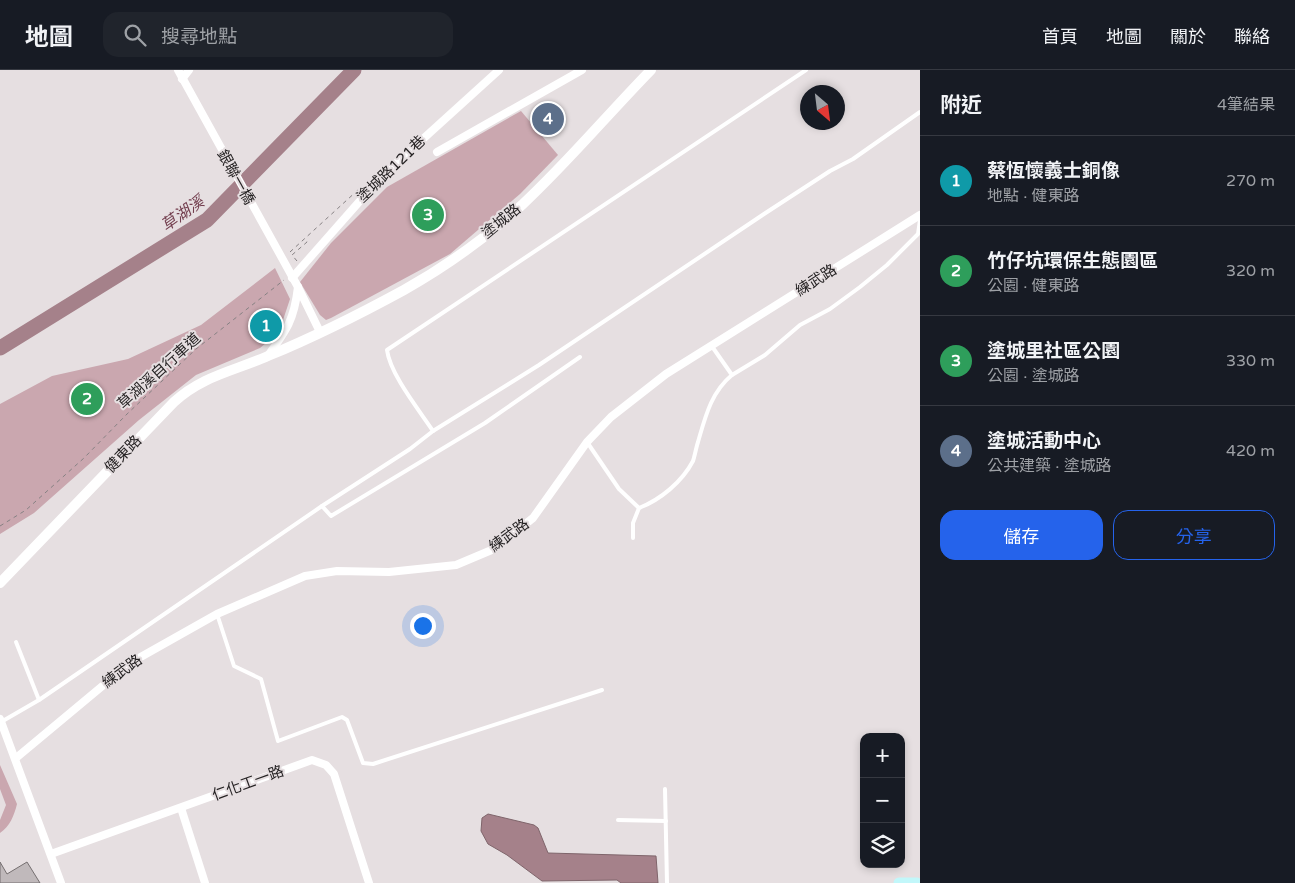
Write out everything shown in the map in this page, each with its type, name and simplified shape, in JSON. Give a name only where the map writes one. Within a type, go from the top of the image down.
[{"type":"main road","points":[[898,883],[917,883]]},
{"type":"street","points":[[178,70],[182,79],[189,70]]},
{"type":"street","name":"塗城路121巷","points":[[291,276],[381,177],[500,70]]},
{"type":"street","points":[[437,152],[582,70]]},
{"type":"street","name":"塗城路","points":[[320,332],[406,288],[468,248],[522,204],[560,167],[651,70]]},
{"type":"street","name":"銀聯一橋","points":[[182,79],[291,276]]},
{"type":"street","name":"練武路","points":[[16,758],[130,663],[217,614],[305,576],[337,571],[389,572],[456,565],[494,549],[533,518],[587,442],[611,417],[666,374],[920,215]]},
{"type":"street","points":[[291,276],[320,332]]},
{"type":"street","points":[[266,357],[291,321],[296,307],[298,287]]},
{"type":"street","name":"健東路","points":[[0,583],[183,393],[199,382],[266,357],[320,332]]},
{"type":"street","points":[[1,720],[61,883]]},
{"type":"street","name":"仁化工一路","points":[[51,854],[312,760],[323,763],[334,774],[369,883]]},
{"type":"street","points":[[181,808],[205,883]]},
{"type":"lane","points":[[433,431],[388,361],[388,350],[806,70]]},
{"type":"lane","points":[[1,720],[39,700],[322,506],[410,449],[433,431],[539,365],[830,171],[852,160],[920,112]]},
{"type":"lane","points":[[633,538],[633,523],[639,508],[657,500],[664,494],[693,460],[708,406],[726,380],[765,354],[800,325],[830,309],[887,265],[918,234],[920,220]]},
{"type":"lane","points":[[711,345],[732,375]]},
{"type":"lane","points":[[322,506],[331,516],[485,423],[580,358]]},
{"type":"lane","points":[[587,442],[619,489],[639,508]]},
{"type":"lane","points":[[217,614],[234,666],[261,679],[278,741],[342,717],[348,720],[363,763],[373,764],[602,690]]},
{"type":"lane","points":[[16,642],[39,700]]},
{"type":"lane","points":[[665,789],[667,883]]},
{"type":"lane","points":[[618,820],[666,821]]},
{"type":"path","points":[[298,263],[292,255],[307,242],[307,237]]},
{"type":"path","name":"草湖溪自行車道","points":[[0,526],[26,510],[84,458],[126,415],[196,349],[291,276]]},
{"type":"shaded area","points":[[521,111],[558,155],[520,194],[450,254],[331,318],[326,320],[320,315],[300,282],[331,243],[387,187]]},
{"type":"shaded area","points":[[275,268],[290,299],[282,323],[272,338],[260,348],[196,375],[139,420],[34,513],[0,534],[0,404],[52,376],[128,359],[201,325]]},
{"type":"shaded area","points":[[0,765],[17,804],[11,820],[0,833],[0,820],[6,805],[0,789]]},
{"type":"shaded area","points":[[488,814],[534,825],[538,828],[548,853],[656,856],[658,883],[621,883],[617,880],[542,881],[507,855],[488,844],[481,831],[482,818]]},
{"type":"building","points":[[549,102],[565,118],[546,136],[531,120]]},
{"type":"building","points":[[0,862],[7,874],[27,862],[40,883],[0,883]]},
{"type":"waterway","name":"草湖溪","points":[[0,348],[207,220],[354,70]]},
{"type":"place","name":"塗城活動中心","points":[[548,119]]},
{"type":"place","name":"塗城里社區公園","points":[[428,215]]},
{"type":"place","name":"蔡恆懷義士銅像","points":[[266,326]]},
{"type":"place","name":"竹仔坑環保生態園區","points":[[87,399]]}]
